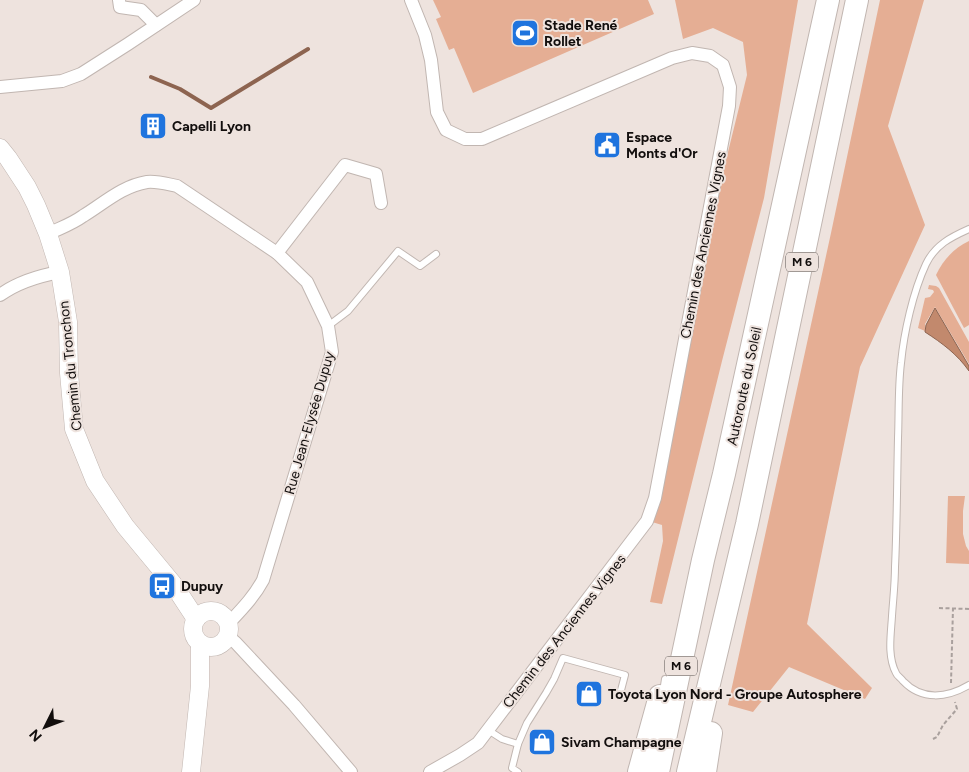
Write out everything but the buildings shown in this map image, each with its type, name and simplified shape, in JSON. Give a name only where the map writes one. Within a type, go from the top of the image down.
[{"type":"highway","name":"Autoroute du Soleil","points":[[658,772],[703,560],[724,474],[828,0]]},
{"type":"highway","name":"M 6","points":[[688,772],[747,524],[857,0]]},
{"type":"highway","points":[[705,772],[717,698],[740,582],[747,524]]},
{"type":"highway","points":[[640,772],[665,679],[703,560]]},
{"type":"street","points":[[119,0],[120,7],[141,10],[156,25]]},
{"type":"street","points":[[0,87],[62,81],[81,74],[194,0]]},
{"type":"street","name":"Chemin des Anciennes Vignes","points":[[411,0],[425,35],[431,60],[437,112],[446,130],[465,139],[482,138],[672,58],[692,52],[710,56],[723,65],[730,87],[729,106],[656,498],[647,522],[478,743],[430,772]]},
{"type":"street","name":"Chemin du Tronchon","points":[[0,148],[27,187],[36,205],[48,234],[60,272],[68,322],[69,373],[74,429],[95,481],[125,526],[163,572],[216,621]]},
{"type":"street","points":[[277,253],[345,165],[376,174],[381,203]]},
{"type":"street","name":"Rue Jean-Elysée Dupuy","points":[[48,234],[70,224],[121,191],[133,186],[147,182],[161,182],[177,186],[277,253],[307,282],[328,326],[332,352],[263,580],[252,597],[216,621]]},
{"type":"street","points":[[0,295],[22,282],[60,272]]},
{"type":"street","points":[[216,621],[221,644],[206,645],[197,641],[193,626],[216,621]]},
{"type":"street","points":[[216,621],[294,705],[350,772]]},
{"type":"street","points":[[191,772],[206,645]]},
{"type":"lane","points":[[969,229],[946,240],[931,254],[920,279],[904,339],[899,386],[895,568],[891,645],[892,660],[896,673],[908,686],[919,693],[944,695],[969,686]]},
{"type":"lane","points":[[328,326],[348,310],[398,251],[420,266],[436,254]]},
{"type":"lane","points":[[549,651],[563,658],[625,675],[620,694]]},
{"type":"lane","points":[[518,772],[512,768],[518,744],[527,723],[550,686],[563,658]]},
{"type":"lane","points":[[656,738],[665,679]]},
{"type":"lane","points":[[488,730],[502,739],[518,744]]},
{"type":"path","points":[[939,608],[969,609]]},
{"type":"path","points":[[953,608],[951,686],[957,684]]},
{"type":"path","points":[[933,739],[937,737],[943,725],[957,709],[953,697]]},
{"type":"shaded area","name":"Stade René Rollet","points":[[433,0],[648,0],[654,14],[473,93],[454,48],[449,50],[436,19],[441,17]]},
{"type":"shaded area","points":[[675,0],[798,0],[764,198],[662,604],[650,602],[663,541],[662,525],[652,522],[710,225],[747,75],[743,42],[713,28],[683,39]]},
{"type":"shaded area","points":[[880,0],[924,0],[888,126],[925,225],[860,367],[807,624],[872,688],[865,699],[789,667],[753,712],[728,705]]},
{"type":"shaded area","points":[[969,241],[969,325],[964,328],[936,275],[950,255]]},
{"type":"shaded area","points":[[929,285],[939,288],[969,342],[969,364],[935,307],[925,324],[925,331],[918,328],[925,298],[930,297],[934,292],[928,289]]},
{"type":"shaded area","points":[[935,308],[969,366],[969,371],[949,349],[925,332],[926,325]]},
{"type":"shaded area","points":[[948,496],[965,496],[963,534],[969,551],[969,564],[946,563]]},
{"type":"waterway","points":[[151,77],[180,89],[211,108],[308,49]]},
{"type":"place","name":"Stade René Rollet","points":[[525,33]]},
{"type":"place","name":"Capelli Lyon","points":[[153,126]]},
{"type":"place","name":"Espace Monts d'Or","points":[[607,145]]},
{"type":"place","name":"Dupuy","points":[[162,586]]},
{"type":"place","name":"Toyota Lyon Nord - Groupe Autosphere","points":[[589,694]]},
{"type":"place","name":"Sivam Champagne","points":[[542,742]]}]
